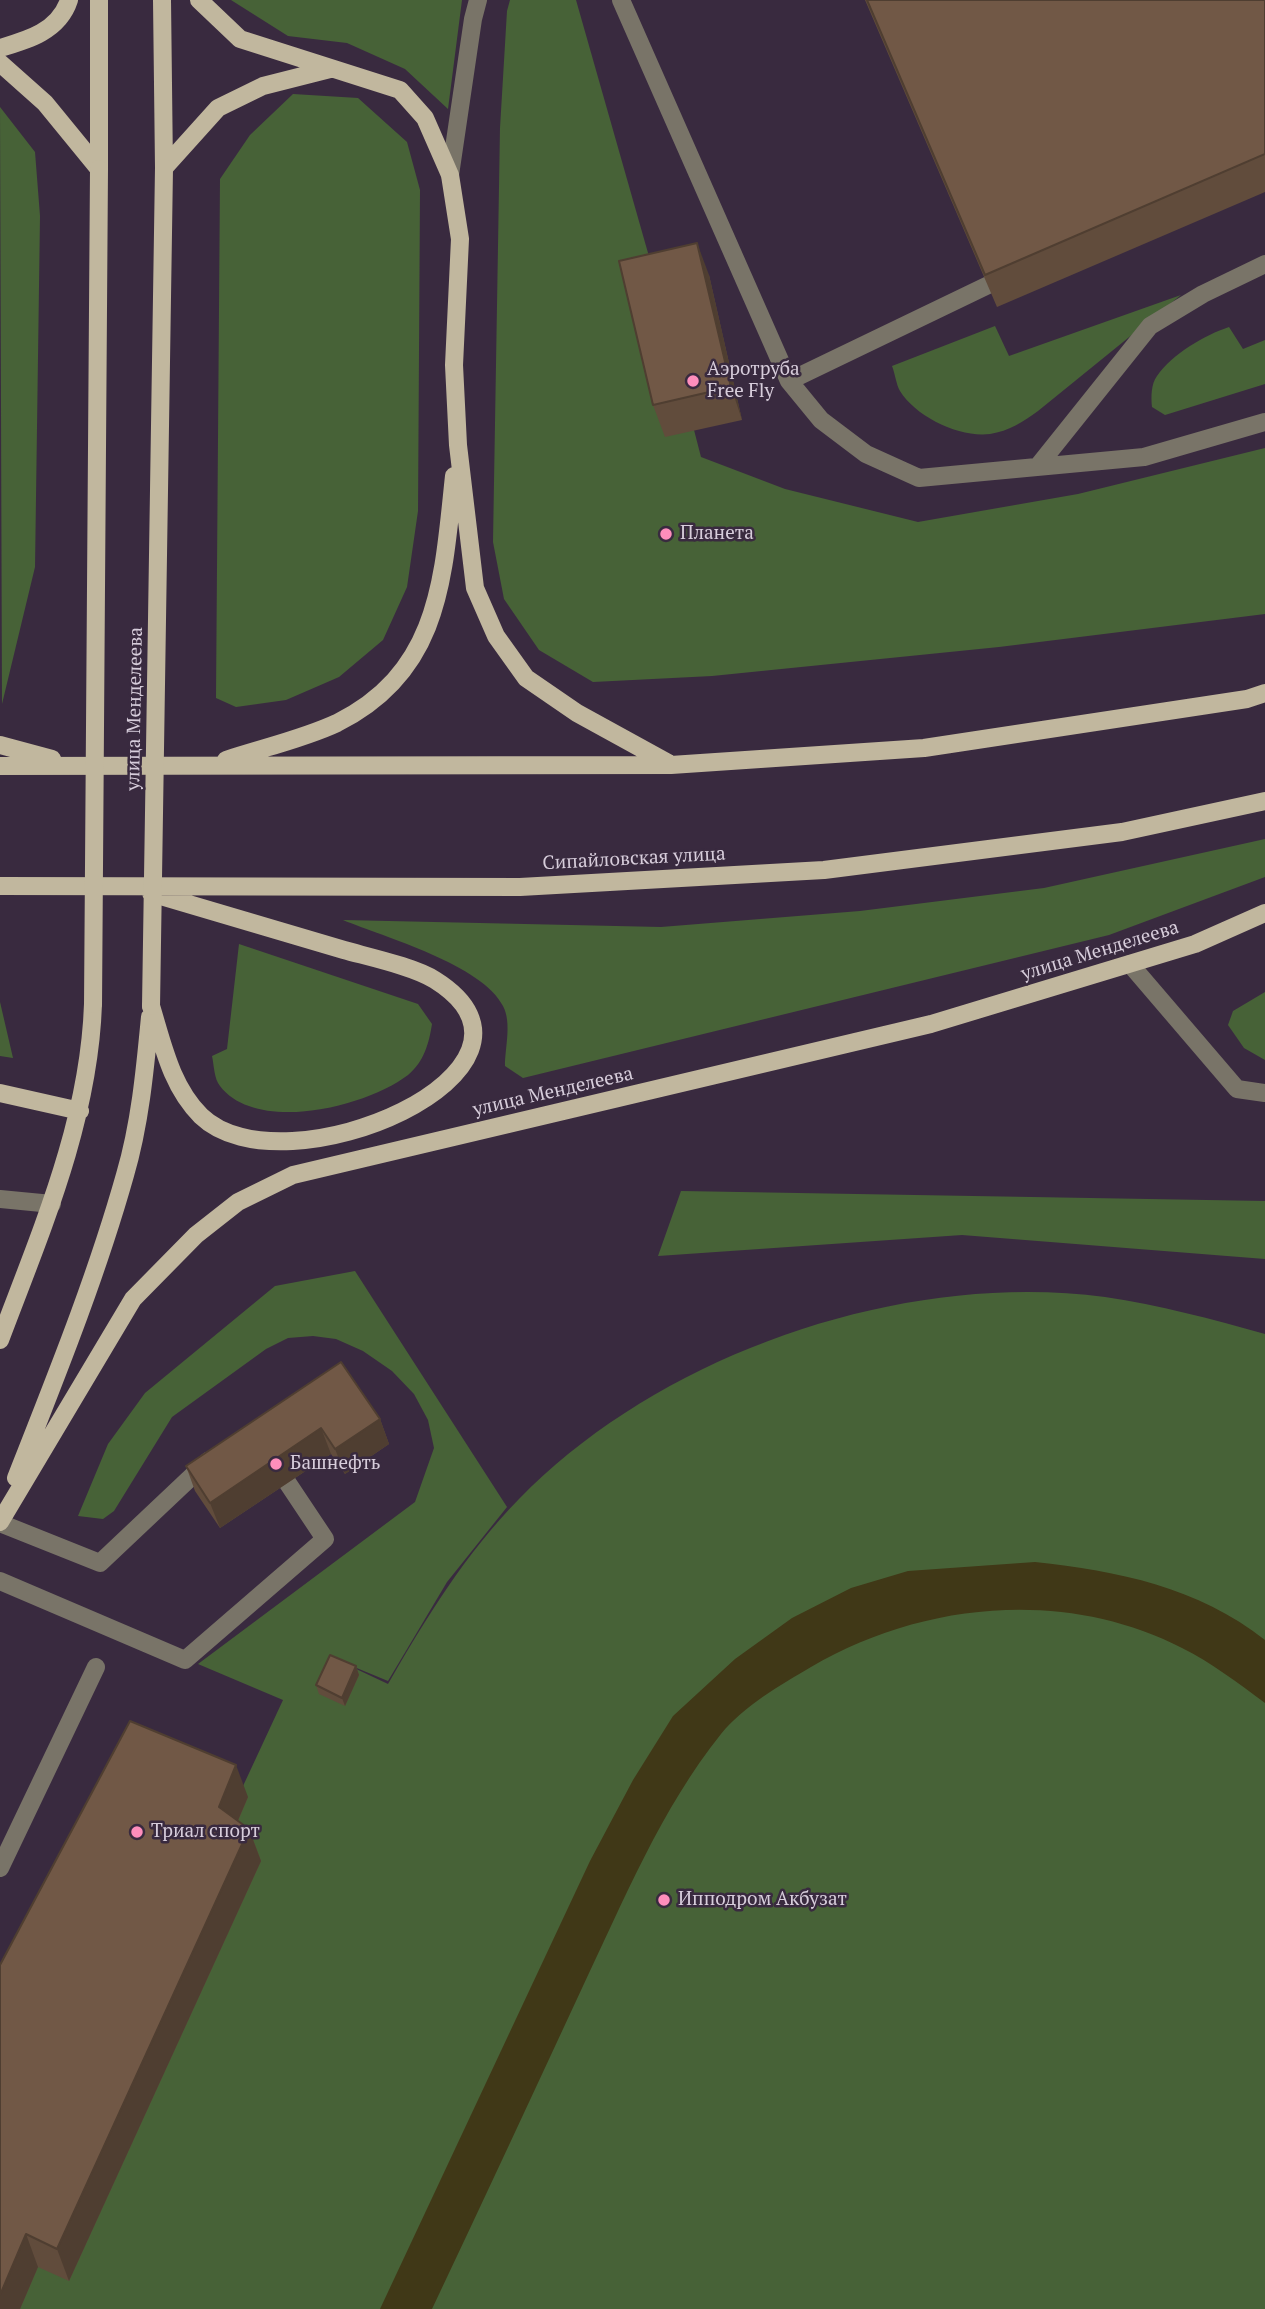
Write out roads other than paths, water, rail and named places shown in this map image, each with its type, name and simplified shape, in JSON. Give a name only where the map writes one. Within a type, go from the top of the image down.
[{"type":"main road","points":[[0,48],[40,37],[66,9],[69,0]]},
{"type":"main road","name":"улица Менделеева","points":[[52,1204],[80,1111],[92,1043],[99,0]]},
{"type":"main road","name":"улица Менделеева","points":[[0,1522],[65,1351],[125,1175],[143,1091],[151,1006],[164,168],[162,0]]},
{"type":"main road","points":[[199,0],[240,39],[400,90],[425,118],[450,175],[460,239],[454,365],[457,445],[475,588],[496,636],[526,678],[577,713],[671,765]]},
{"type":"main road","points":[[0,64],[45,103],[99,170]]},
{"type":"main road","points":[[164,168],[218,107],[263,86],[330,69]]},
{"type":"main road","points":[[209,765],[337,723],[398,679],[418,651],[431,616],[446,551],[457,445]]},
{"type":"main road","points":[[0,766],[671,765],[924,748],[1247,699],[1265,693]]},
{"type":"main road","points":[[0,745],[72,764]]},
{"type":"main road","name":"Сипайловская улица","points":[[0,886],[520,887],[824,870],[1122,832],[1265,801]]},
{"type":"main road","points":[[131,887],[377,959],[435,979],[467,1009],[473,1035],[464,1065],[436,1094],[387,1119],[320,1138],[271,1144],[229,1136],[201,1115],[172,1077],[151,1006]]},
{"type":"main road","name":"улица Менделеева","points":[[0,1522],[133,1299],[196,1235],[238,1202],[293,1175],[931,1024],[1195,944],[1265,913]]},
{"type":"main road","points":[[0,1093],[80,1111]]},
{"type":"main road","points":[[0,1340],[52,1204]]},
{"type":"street","points":[[450,175],[472,19],[478,0]]},
{"type":"street","points":[[621,0],[789,381],[821,420],[866,454],[919,478],[1143,457],[1265,422]]},
{"type":"street","points":[[1038,466],[1150,326],[1203,294],[1265,264]]},
{"type":"street","points":[[789,381],[1027,267]]},
{"type":"street","points":[[1130,964],[1237,1089],[1265,1093]]},
{"type":"street","points":[[0,1199],[52,1204]]},
{"type":"street","points":[[0,1522],[100,1563],[220,1450]]},
{"type":"street","points":[[0,1581],[185,1660],[325,1539],[287,1482]]},
{"type":"street","points":[[0,1868],[96,1667]]},
{"type":"place","name":"Аэротруба Free Fly","points":[[693,381]]},
{"type":"place","name":"Планета","points":[[666,534]]},
{"type":"place","name":"Башнефть","points":[[276,1464]]},
{"type":"place","name":"Триал спорт","points":[[137,1832]]},
{"type":"place","name":"Ипподром Акбузат","points":[[664,1900]]}]
